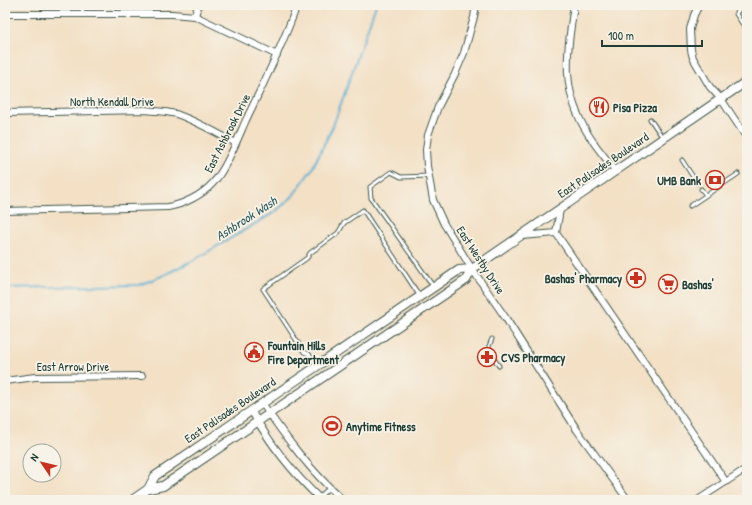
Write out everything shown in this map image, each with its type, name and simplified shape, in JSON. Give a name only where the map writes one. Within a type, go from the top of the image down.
[{"type":"street","points":[[195,16],[198,5]]},
{"type":"street","name":"East Ashbrook Drive","points":[[5,211],[154,208],[177,206],[200,194],[213,184],[236,143],[277,55],[297,5]]},
{"type":"street","name":"East Westby Drive","points":[[476,5],[464,52],[455,74],[438,107],[428,135],[426,150],[434,200],[438,212],[472,269],[578,430],[628,500]]},
{"type":"street","points":[[574,5],[568,48],[568,81],[572,98],[575,109],[588,134],[616,171]]},
{"type":"street","points":[[699,5],[690,29],[691,50],[696,64],[710,87],[721,99],[747,138]]},
{"type":"street","points":[[5,14],[172,14],[195,16],[277,55]]},
{"type":"street","name":"East Palisades Boulevard","points":[[132,500],[148,489],[163,486],[258,423],[466,280],[472,269],[747,81]]},
{"type":"street","name":"North Kendall Drive","points":[[5,113],[155,111],[174,114],[186,118],[236,143]]},
{"type":"street","points":[[560,209],[556,233],[726,482]]},
{"type":"street","points":[[520,236],[556,233]]},
{"type":"street","name":"East Palisades Boulevard","points":[[148,489],[155,476],[251,410],[459,270],[472,269]]},
{"type":"street","name":"East Arrow Drive","points":[[5,381],[35,377],[142,376]]},
{"type":"street","points":[[262,403],[304,460],[343,500]]},
{"type":"street","points":[[251,410],[258,423],[283,458],[318,499]]},
{"type":"street","points":[[698,500],[746,470]]},
{"type":"lane","points":[[745,5],[740,8],[736,14],[746,26],[747,31]]},
{"type":"lane","points":[[650,119],[664,138]]},
{"type":"lane","points":[[682,160],[697,183]]},
{"type":"lane","points":[[429,176],[401,177],[391,172],[370,187],[371,198],[433,287]]},
{"type":"lane","points":[[690,206],[738,174]]},
{"type":"lane","points":[[701,189],[706,196]]},
{"type":"lane","points":[[317,366],[309,354],[304,352],[263,289],[307,258],[310,253],[338,233],[344,223],[363,210],[420,296]]},
{"type":"lane","points":[[489,351],[489,346],[492,339]]},
{"type":"lane","points":[[492,356],[499,366]]},
{"type":"lane","points":[[318,499],[330,488]]},
{"type":"waterway","name":"Ashbrook Wash","points":[[5,288],[139,285],[162,276],[194,260],[275,212],[292,197],[312,169],[333,126],[376,5]]},
{"type":"place","name":"Pisa Pizza","points":[[599,107]]},
{"type":"place","name":"UMB Bank","points":[[715,180]]},
{"type":"place","name":"Bashas' Pharmacy","points":[[636,278]]},
{"type":"place","name":"Bashas'","points":[[668,284]]},
{"type":"place","name":"Fountain Hills Fire Department","points":[[254,352]]},
{"type":"place","name":"CVS Pharmacy","points":[[487,357]]},
{"type":"place","name":"Anytime Fitness","points":[[332,426]]}]
